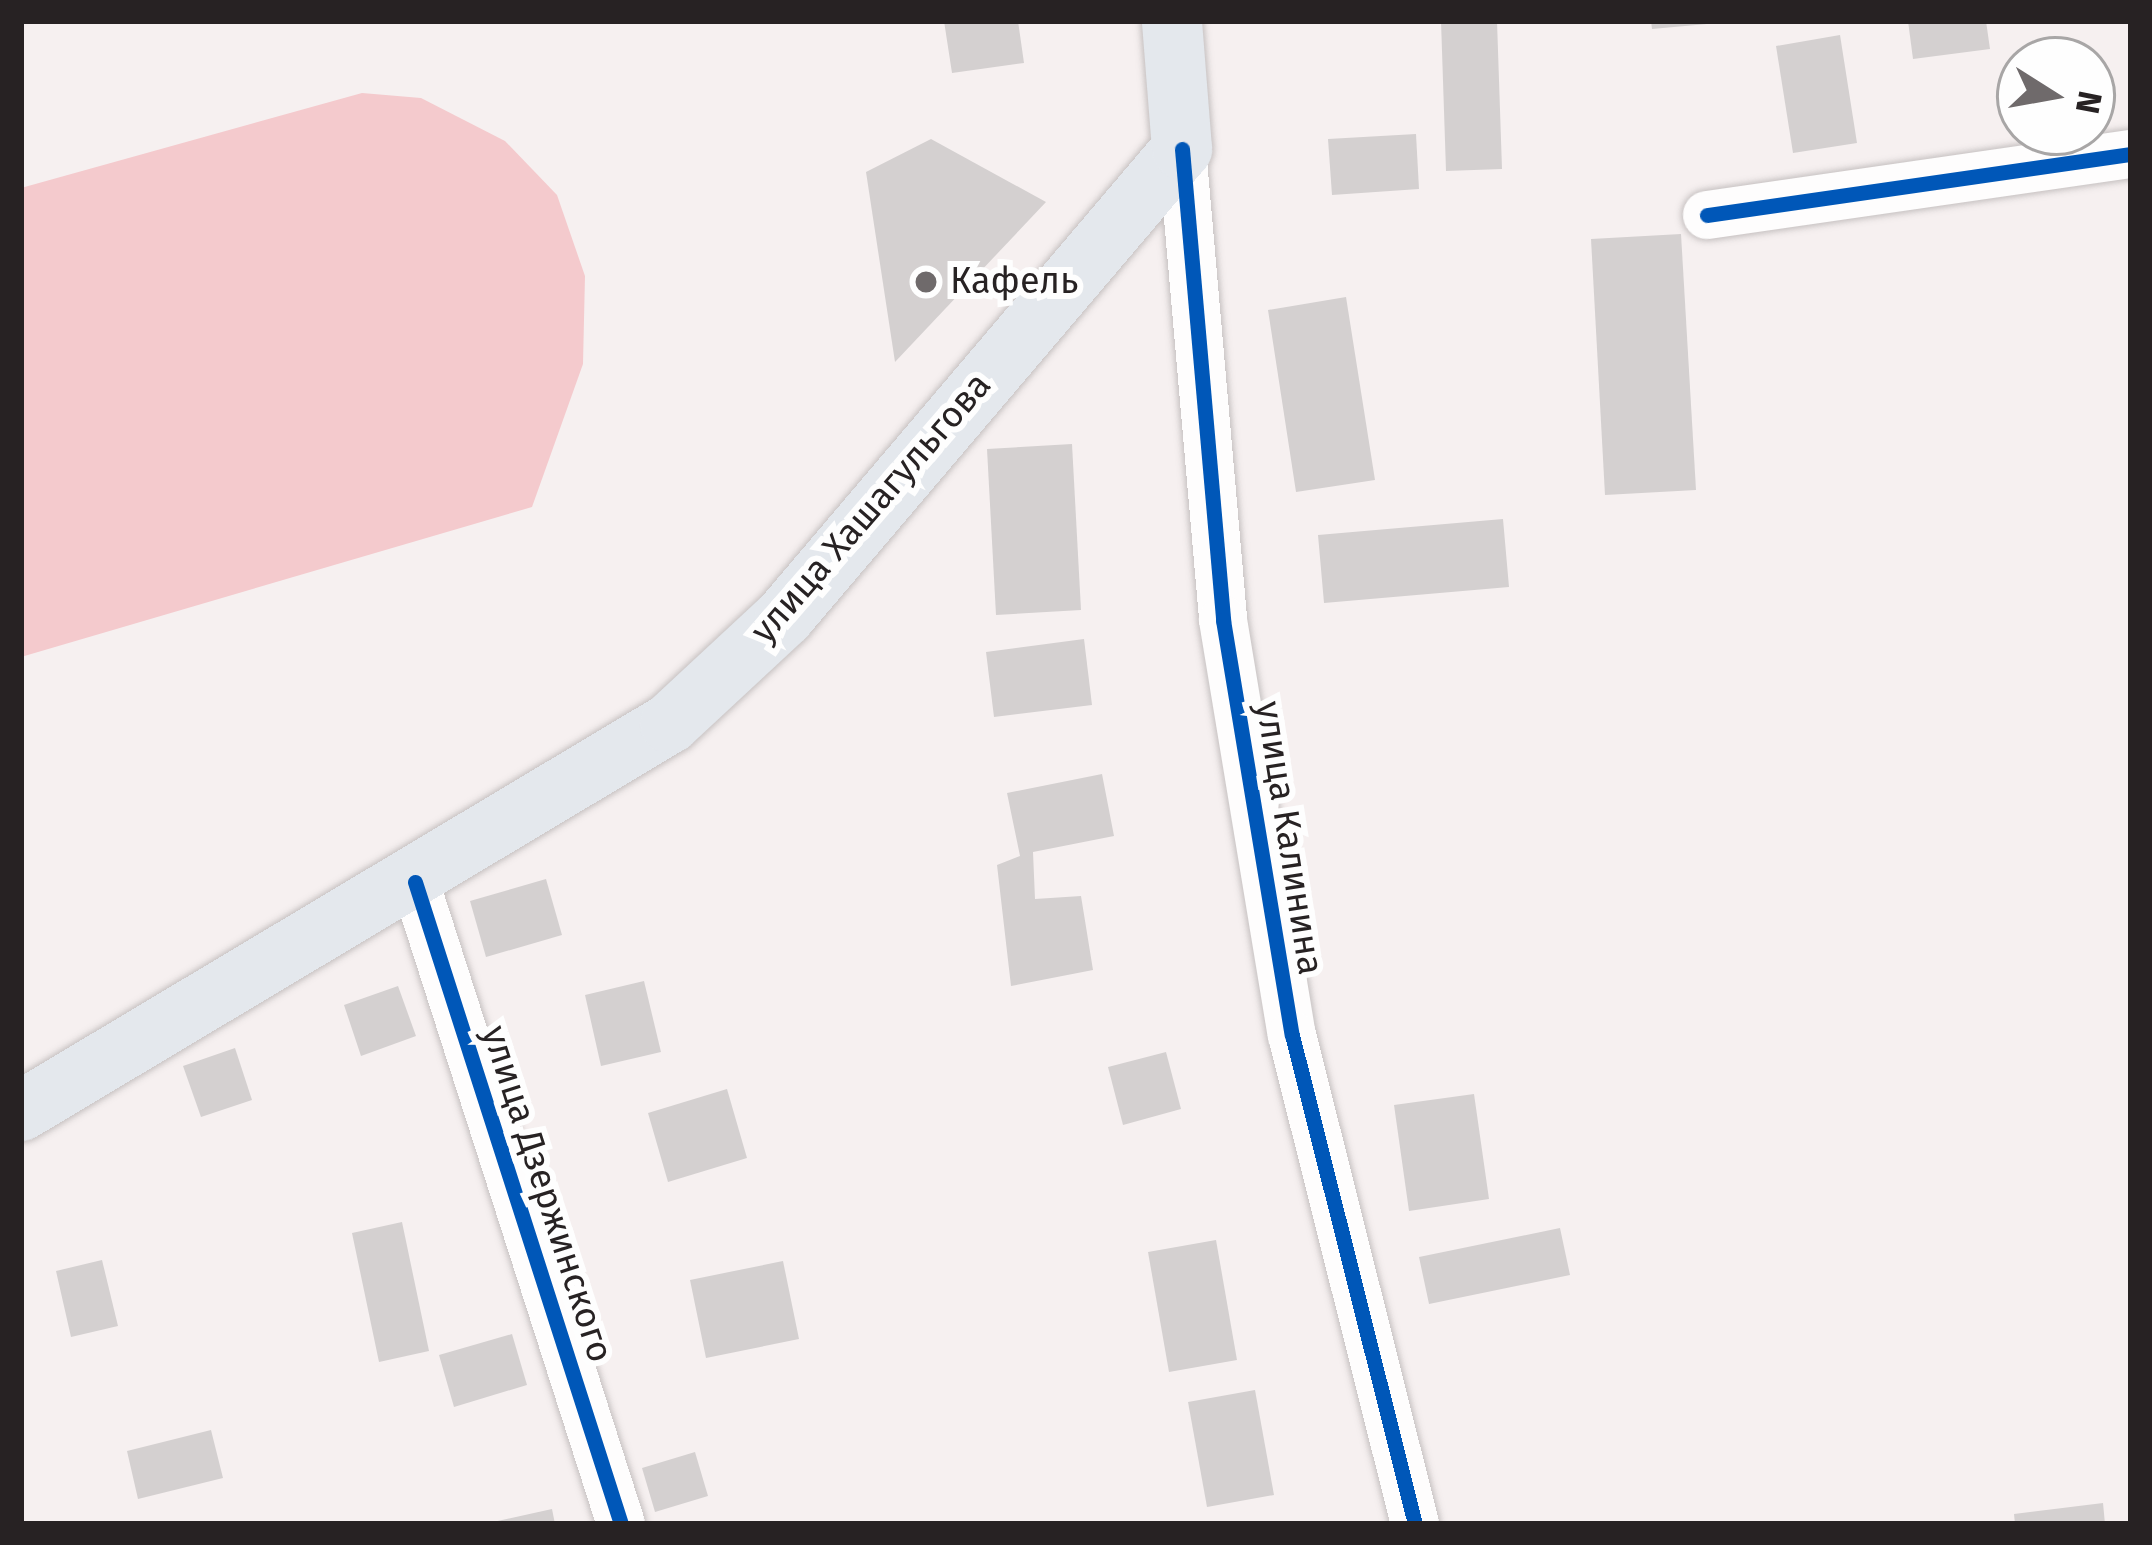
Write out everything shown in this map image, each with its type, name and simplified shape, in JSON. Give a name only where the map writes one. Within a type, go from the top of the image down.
[{"type":"main road","points":[[1172,21],[1183,149]]},
{"type":"main road","name":"улица Хашагульгова","points":[[21,1111],[415,882],[670,723],[785,616],[1183,149]]},
{"type":"street","name":"улица Калинина","points":[[1183,149],[1222,620],[1292,1035],[1415,1524]]},
{"type":"street","points":[[1707,215],[2131,154]]},
{"type":"street","name":"улица Дзержинского","points":[[415,882],[621,1524]]},
{"type":"shaded area","points":[[362,93],[421,98],[505,141],[557,195],[585,276],[583,364],[532,507],[21,657],[21,188]]},
{"type":"building","points":[[944,21],[1018,21],[1024,63],[952,73]]},
{"type":"building","points":[[1441,21],[1497,21],[1502,169],[1446,171]]},
{"type":"building","points":[[1651,21],[1707,21],[1707,24],[1652,29]]},
{"type":"building","points":[[1908,21],[1986,21],[1990,49],[1913,59]]},
{"type":"building","points":[[1840,35],[1857,143],[1793,153],[1776,46]]},
{"type":"building","points":[[1416,134],[1419,189],[1332,195],[1328,139]]},
{"type":"building","name":"Кафель","points":[[931,139],[1046,202],[895,362],[866,172]]},
{"type":"building","points":[[1681,234],[1696,490],[1605,495],[1591,239]]},
{"type":"building","points":[[1346,297],[1375,480],[1296,492],[1268,310]]},
{"type":"building","points":[[1072,444],[1081,610],[996,615],[987,449]]},
{"type":"building","points":[[1503,519],[1509,587],[1324,603],[1318,535]]},
{"type":"building","points":[[1084,639],[1092,705],[994,717],[986,652]]},
{"type":"building","points":[[1102,774],[1114,836],[1033,852],[1035,899],[1081,896],[1093,970],[1011,986],[997,865],[1020,856],[1007,793]]},
{"type":"building","points":[[546,879],[562,935],[486,957],[470,901]]},
{"type":"building","points":[[644,981],[661,1052],[601,1066],[585,995]]},
{"type":"building","points":[[398,986],[416,1036],[361,1056],[344,1005]]},
{"type":"building","points":[[235,1048],[252,1100],[201,1117],[183,1066]]},
{"type":"building","points":[[1166,1052],[1181,1109],[1123,1125],[1108,1067]]},
{"type":"building","points":[[727,1089],[747,1158],[668,1182],[648,1113]]},
{"type":"building","points":[[1474,1094],[1489,1199],[1409,1211],[1394,1105]]},
{"type":"building","points":[[402,1222],[429,1351],[379,1362],[352,1233]]},
{"type":"building","points":[[1560,1228],[1570,1275],[1429,1304],[1419,1257]]},
{"type":"building","points":[[1216,1240],[1237,1360],[1169,1372],[1148,1252]]},
{"type":"building","points":[[102,1260],[118,1326],[71,1337],[56,1271]]},
{"type":"building","points":[[783,1261],[799,1339],[706,1358],[690,1280]]},
{"type":"building","points":[[512,1334],[527,1385],[454,1407],[439,1355]]},
{"type":"building","points":[[1255,1390],[1274,1495],[1207,1507],[1188,1402]]},
{"type":"building","points":[[211,1430],[223,1478],[138,1499],[127,1451]]},
{"type":"building","points":[[695,1452],[708,1496],[655,1512],[642,1468]]},
{"type":"building","points":[[2103,1503],[2105,1524],[2015,1524],[2014,1514]]},
{"type":"building","points":[[552,1509],[555,1524],[493,1522]]},
{"type":"cycle path","points":[[1182,149],[1223,620],[1292,1035],[1415,1524]]},
{"type":"cycle path","points":[[1707,215],[2131,154]]},
{"type":"cycle path","points":[[415,882],[621,1524]]},
{"type":"place","name":"Кафель","points":[[926,282]]}]
